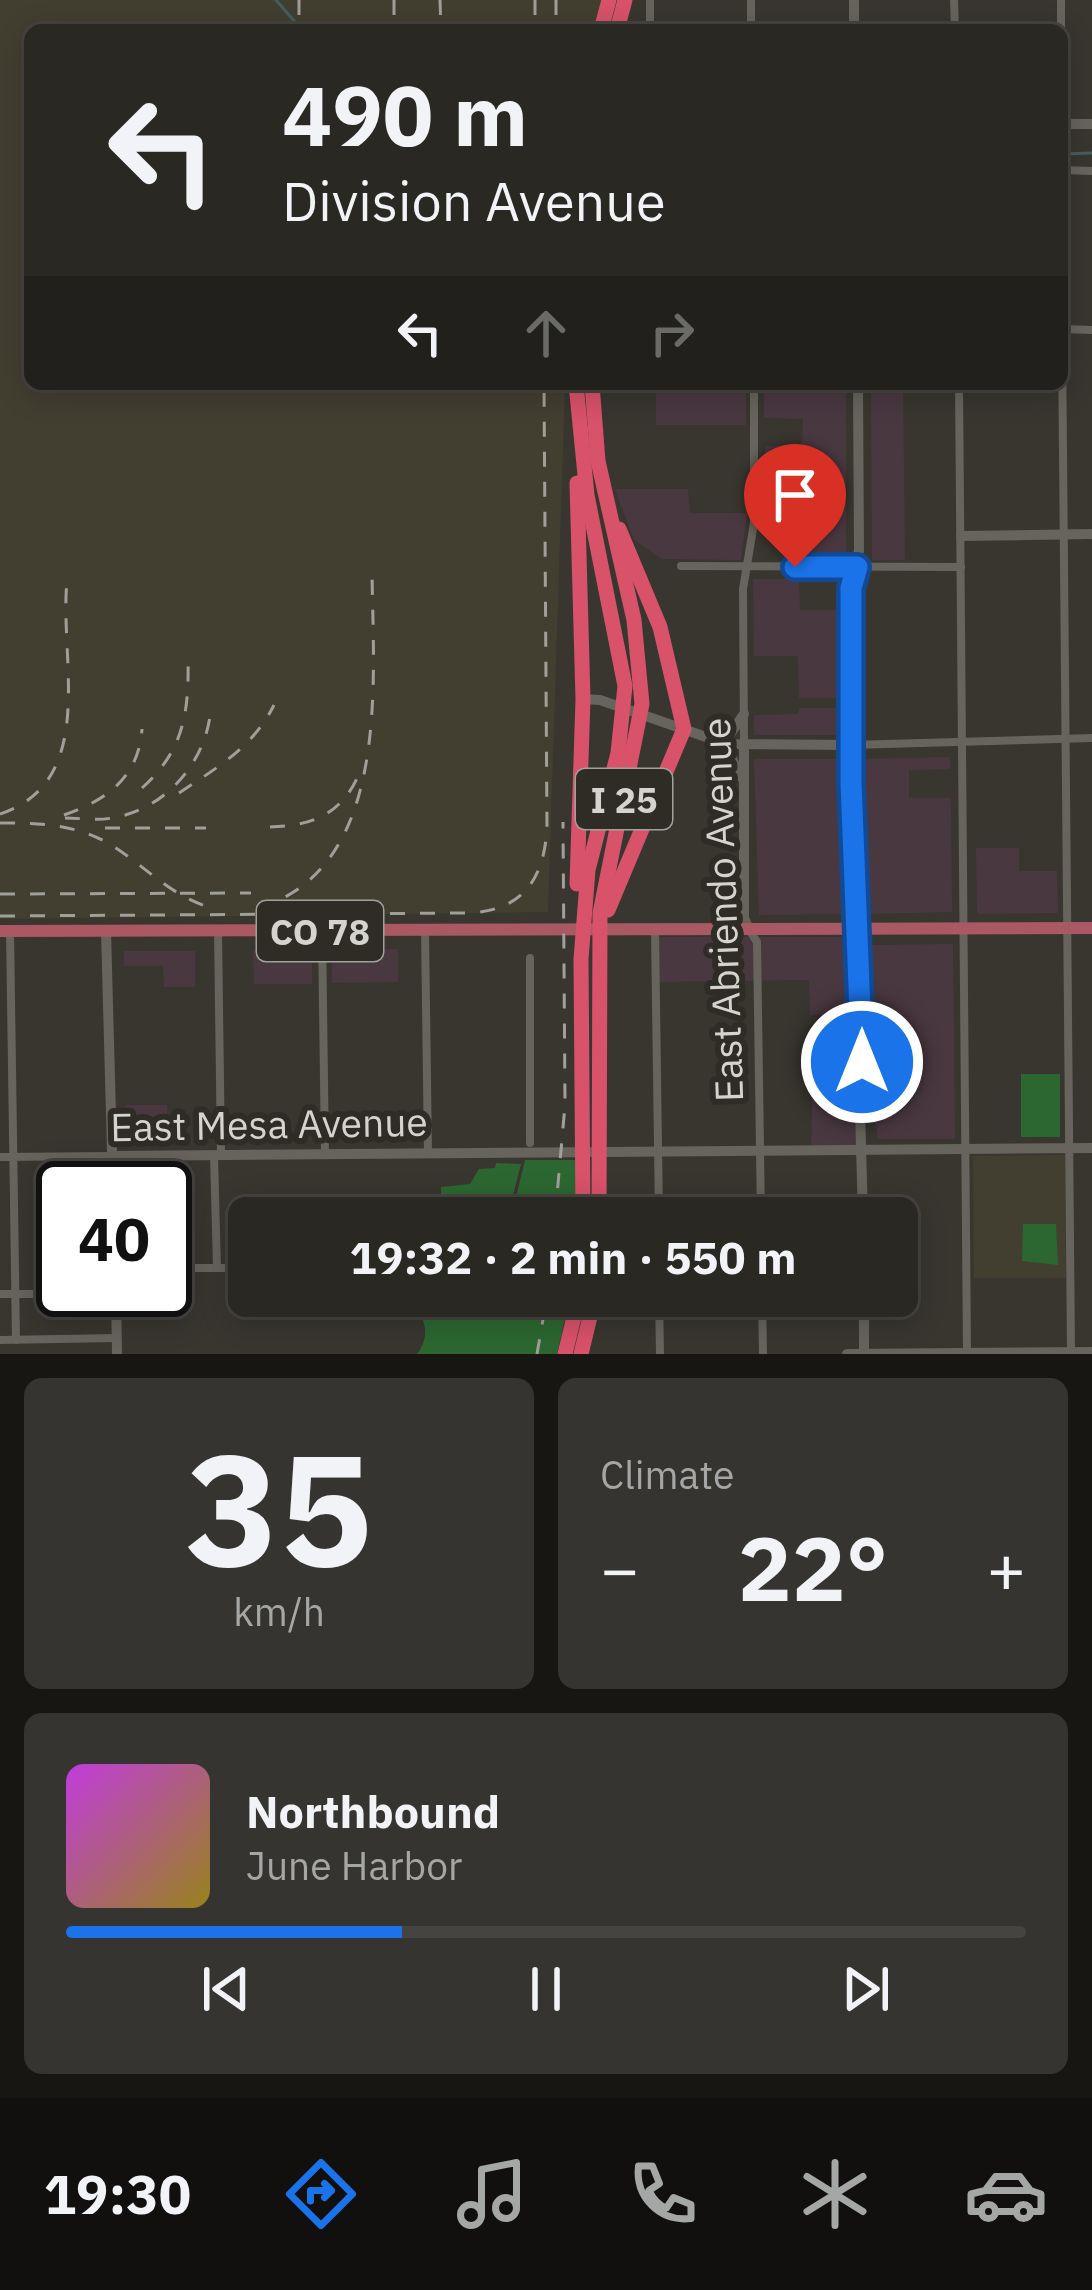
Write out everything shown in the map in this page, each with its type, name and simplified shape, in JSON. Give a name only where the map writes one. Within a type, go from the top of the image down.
[{"type":"highway","name":"I 25","points":[[576,390],[576,413],[625,686],[618,753],[588,870],[581,958],[583,1197]]},
{"type":"highway","name":"I 25","points":[[592,390],[598,461],[634,620],[643,704],[605,872],[599,967],[599,1197]]},
{"type":"highway","points":[[576,413],[591,700],[576,913],[581,958]]},
{"type":"highway","points":[[598,461],[660,627],[683,729],[657,804],[614,888],[599,967]]},
{"type":"highway","points":[[565,1354],[574,1317]]},
{"type":"highway","points":[[581,1354],[590,1317]]},
{"type":"main road","name":"CO 78","points":[[5,931],[1092,928]]},
{"type":"street","name":"East Abriendo Avenue","points":[[754,390],[754,523],[746,568],[744,918],[757,942],[761,1197]]},
{"type":"street","points":[[858,390],[850,745],[863,1197]]},
{"type":"street","points":[[959,390],[968,1353]]},
{"type":"street","points":[[1063,390],[1071,1353]]},
{"type":"street","points":[[961,536],[1092,534]]},
{"type":"street","points":[[680,566],[961,567]]},
{"type":"street","points":[[591,700],[744,747],[1092,738]]},
{"type":"street","points":[[704,736],[731,733],[744,714]]},
{"type":"street","points":[[704,736],[730,755],[744,784]]},
{"type":"street","points":[[5,931],[15,1157],[16,1340]]},
{"type":"street","points":[[106,931],[112,1161]]},
{"type":"street","points":[[217,1268],[218,931]]},
{"type":"street","points":[[322,931],[325,1154]]},
{"type":"street","points":[[424,931],[428,1153]]},
{"type":"street","points":[[655,931],[659,1197]]},
{"type":"street","points":[[530,958],[534,1148]]},
{"type":"street","name":"East Mesa Avenue","points":[[0,1157],[534,1148],[1092,1148]]},
{"type":"street","points":[[192,1268],[228,1268]]},
{"type":"street","points":[[0,1294],[36,1294]]},
{"type":"street","points":[[117,1317],[117,1354]]},
{"type":"street","points":[[659,1317],[660,1354]]},
{"type":"street","points":[[762,1317],[763,1354]]},
{"type":"street","points":[[864,1317],[865,1354]]},
{"type":"street","points":[[0,1340],[117,1338]]},
{"type":"street","points":[[848,1354],[1092,1352]]},
{"type":"shaded area","points":[[0,0],[604,0],[598,24],[24,24],[24,390],[565,390],[548,912],[0,919]]},
{"type":"shaded area","points":[[656,390],[746,390],[746,425],[656,425]]},
{"type":"shaded area","points":[[764,390],[846,390],[846,555],[803,555],[803,484],[766,484],[765,446],[802,445],[803,419],[764,418]]},
{"type":"shaded area","points":[[871,390],[903,390],[905,560],[872,560]]},
{"type":"shaded area","points":[[615,489],[688,489],[690,513],[747,513],[741,560],[662,559],[634,540]]},
{"type":"shaded area","points":[[753,579],[799,579],[800,610],[839,610],[839,698],[799,698],[798,656],[754,656]]},
{"type":"shaded area","points":[[799,708],[839,708],[839,735],[754,735],[754,715],[798,714]]},
{"type":"shaded area","points":[[950,757],[950,769],[909,770],[909,798],[951,798],[952,912],[866,914],[862,759]]},
{"type":"shaded area","points":[[754,759],[841,759],[842,914],[759,915]]},
{"type":"shaded area","points":[[976,848],[1019,848],[1019,871],[1057,871],[1058,913],[977,914]]},
{"type":"shaded area","points":[[655,937],[858,937],[861,1014],[810,1015],[809,980],[656,982]]},
{"type":"shaded area","points":[[953,944],[955,1139],[878,1139],[872,1095],[915,1094],[915,1044],[873,1044],[872,945]]},
{"type":"shaded area","points":[[398,949],[398,982],[332,983],[332,950]]},
{"type":"shaded area","points":[[253,950],[312,950],[312,984],[254,984]]},
{"type":"shaded area","points":[[124,951],[195,951],[195,987],[164,987],[163,966],[124,966]]},
{"type":"shaded area","points":[[862,1062],[863,1149],[811,1149],[813,1063]]},
{"type":"shaded area","points":[[126,1105],[167,1105],[167,1144],[126,1144]]},
{"type":"shaded area","points":[[1065,1155],[1066,1278],[974,1278],[973,1156]]},
{"type":"green space","points":[[1021,1074],[1060,1074],[1060,1137],[1021,1137]]},
{"type":"green space","points":[[525,1160],[577,1160],[576,1197],[516,1197]]},
{"type":"green space","points":[[496,1163],[521,1164],[512,1197],[441,1197],[441,1187],[470,1184],[479,1169],[495,1168]]},
{"type":"green space","points":[[1023,1224],[1056,1224],[1058,1265],[1022,1261]]},
{"type":"green space","points":[[421,1317],[565,1317],[557,1354],[417,1354],[424,1324]]},
{"type":"waterway","points":[[276,0],[297,24]]},
{"type":"waterway","points":[[1068,154],[1092,153]]},
{"type":"railway","points":[[299,0],[299,24]]},
{"type":"railway","points":[[394,0],[394,24]]},
{"type":"railway","points":[[440,0],[441,24]]},
{"type":"railway","points":[[535,0],[535,24]]},
{"type":"railway","points":[[556,0],[556,24]]},
{"type":"railway","points":[[0,916],[468,913],[503,906],[527,889],[541,863],[547,828],[544,390]]},
{"type":"railway","points":[[258,908],[301,887],[332,854],[353,813],[366,766],[372,715],[372,571]]},
{"type":"railway","points":[[0,814],[31,798],[51,775],[63,746],[68,714],[67,581]]},
{"type":"railway","points":[[142,788],[167,759],[181,729],[188,658]]},
{"type":"railway","points":[[65,818],[132,813],[167,792],[194,762],[211,705]]},
{"type":"railway","points":[[179,793],[245,744],[274,705]]},
{"type":"railway","points":[[64,815],[107,794],[128,773],[142,729]]},
{"type":"railway","points":[[270,827],[323,816],[343,800],[358,776]]},
{"type":"railway","points":[[557,1197],[565,1105],[563,822]]},
{"type":"railway","points":[[0,823],[43,824],[85,833],[111,845],[187,898],[217,909]]},
{"type":"railway","points":[[105,828],[206,828]]},
{"type":"railway","points":[[0,894],[251,893]]},
{"type":"railway","points":[[537,1354],[543,1317]]},
{"type":"route","points":[[795,567],[857,567],[851,588],[850,745],[862,1062]]}]
